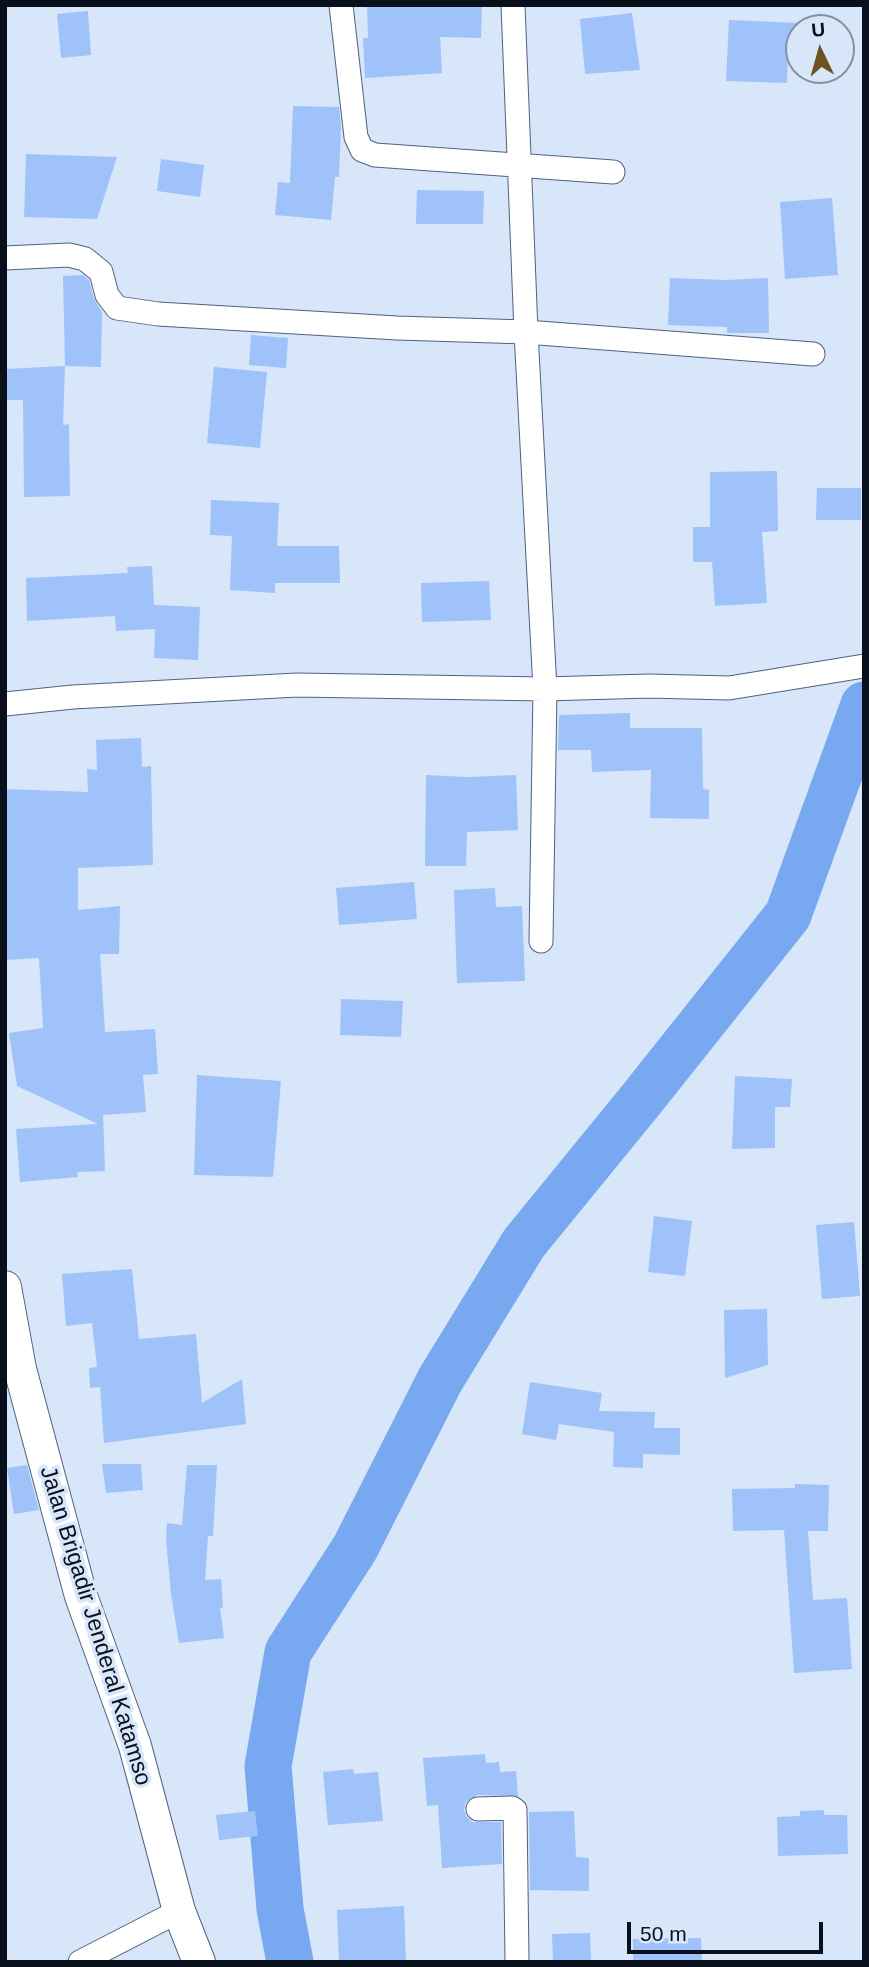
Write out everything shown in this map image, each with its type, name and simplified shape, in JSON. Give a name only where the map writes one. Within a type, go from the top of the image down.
[{"type":"main road","name":"Jalan Brigadir Jenderal Katamso","points":[[5,1287],[20,1369],[81,1596],[135,1746],[179,1911],[199,1962]]},
{"type":"street","points":[[341,5],[356,137],[362,150],[375,155],[613,172]]},
{"type":"street","points":[[513,5],[526,332],[545,689],[541,941]]},
{"type":"street","points":[[5,258],[69,255],[85,259],[101,272],[107,295],[117,308],[158,314],[397,328],[526,332],[813,354]]},
{"type":"street","points":[[5,704],[73,697],[297,685],[545,689],[649,686],[729,688],[858,667]]},
{"type":"street","points":[[478,1809],[515,1810],[517,1962]]},
{"type":"street","points":[[80,1962],[179,1911]]},
{"type":"building","points":[[367,5],[482,6],[481,38],[440,37],[442,73],[365,78],[363,38],[368,38]]},
{"type":"building","points":[[88,11],[91,55],[61,58],[57,14]]},
{"type":"building","points":[[632,13],[640,70],[585,74],[580,19]]},
{"type":"building","points":[[729,20],[785,22],[785,83],[726,81]]},
{"type":"building","points":[[293,106],[339,107],[339,177],[335,177],[331,220],[275,215],[278,182],[290,183]]},
{"type":"building","points":[[26,154],[117,157],[97,219],[24,217]]},
{"type":"building","points":[[161,159],[204,165],[200,197],[157,191]]},
{"type":"building","points":[[417,190],[484,191],[483,224],[416,224]]},
{"type":"building","points":[[832,198],[838,275],[785,279],[780,202]]},
{"type":"building","points":[[83,275],[89,280],[94,299],[102,312],[101,367],[65,366],[63,276]]},
{"type":"building","points":[[670,278],[768,278],[769,333],[727,333],[727,327],[668,325]]},
{"type":"building","points":[[251,335],[288,338],[286,368],[249,365]]},
{"type":"building","points":[[65,366],[63,425],[69,424],[70,496],[24,497],[23,400],[5,400],[5,369]]},
{"type":"building","points":[[214,367],[267,372],[260,448],[207,443]]},
{"type":"building","points":[[777,471],[778,531],[762,532],[767,603],[715,606],[712,562],[693,562],[693,527],[710,527],[710,472]]},
{"type":"building","points":[[817,488],[861,488],[861,520],[816,520]]},
{"type":"building","points":[[211,500],[279,503],[277,546],[339,546],[340,583],[275,583],[275,593],[230,590],[232,536],[210,535]]},
{"type":"building","points":[[152,566],[154,605],[200,607],[198,660],[154,658],[155,629],[116,631],[115,616],[27,621],[26,578],[128,573],[127,567]]},
{"type":"building","points":[[489,581],[491,620],[422,622],[421,583]]},
{"type":"building","points":[[630,713],[630,728],[702,728],[703,789],[709,790],[709,819],[650,818],[651,770],[592,772],[591,750],[558,750],[559,715]]},
{"type":"building","points":[[141,738],[142,767],[151,766],[153,865],[78,868],[78,910],[120,906],[119,954],[100,954],[105,1032],[155,1029],[158,1074],[143,1075],[146,1112],[103,1115],[105,1171],[77,1172],[78,1177],[20,1182],[16,1129],[98,1124],[17,1086],[9,1033],[43,1028],[39,958],[5,960],[5,789],[88,792],[87,769],[97,770],[96,740]]},
{"type":"building","points":[[426,775],[516,775],[518,830],[467,832],[466,866],[425,866]]},
{"type":"building","points":[[414,882],[417,919],[339,925],[336,888]]},
{"type":"building","points":[[495,888],[496,907],[522,906],[525,981],[457,983],[454,890]]},
{"type":"building","points":[[341,999],[403,1001],[401,1037],[340,1035]]},
{"type":"building","points":[[197,1075],[281,1081],[273,1177],[194,1175]]},
{"type":"building","points":[[735,1076],[792,1079],[790,1107],[775,1107],[775,1148],[732,1149]]},
{"type":"building","points":[[654,1216],[692,1221],[685,1276],[648,1272]]},
{"type":"building","points":[[854,1222],[860,1296],[822,1299],[816,1225]]},
{"type":"building","points":[[132,1269],[139,1339],[196,1334],[202,1403],[242,1379],[246,1424],[104,1443],[100,1387],[90,1388],[89,1368],[97,1367],[92,1323],[66,1326],[62,1274]]},
{"type":"building","points":[[767,1309],[768,1365],[725,1378],[724,1310]]},
{"type":"building","points":[[530,1382],[602,1393],[599,1411],[655,1412],[654,1428],[680,1428],[680,1455],[643,1454],[643,1468],[613,1467],[614,1432],[559,1424],[556,1440],[522,1434]]},
{"type":"building","points":[[102,1464],[141,1464],[143,1490],[106,1493]]},
{"type":"building","points":[[27,1465],[39,1510],[14,1514],[7,1468]]},
{"type":"building","points":[[187,1465],[217,1465],[213,1536],[208,1536],[205,1580],[221,1579],[223,1608],[220,1608],[224,1638],[179,1643],[166,1539],[167,1523],[182,1525]]},
{"type":"building","points":[[795,1484],[829,1485],[828,1531],[808,1531],[813,1600],[847,1598],[852,1669],[794,1673],[784,1530],[733,1531],[732,1489],[795,1488]]},
{"type":"building","points":[[485,1754],[486,1763],[499,1762],[500,1772],[516,1771],[518,1796],[477,1795],[466,1802],[464,1810],[472,1822],[501,1822],[502,1864],[442,1868],[438,1805],[427,1806],[423,1758]]},
{"type":"building","points":[[353,1769],[354,1774],[378,1772],[383,1821],[328,1825],[323,1772]]},
{"type":"building","points":[[824,1810],[824,1815],[847,1815],[848,1854],[778,1856],[777,1817],[800,1816],[800,1811]]},
{"type":"building","points":[[255,1811],[258,1836],[219,1840],[216,1815]]},
{"type":"building","points":[[574,1811],[576,1857],[589,1858],[589,1891],[530,1890],[529,1812]]},
{"type":"building","points":[[404,1906],[406,1962],[339,1962],[337,1910]]},
{"type":"building","points":[[590,1933],[591,1962],[553,1962],[552,1934]]},
{"type":"building","points":[[701,1938],[702,1962],[633,1962],[633,1939]]},
{"type":"waterway","points":[[290,1962],[280,1909],[268,1766],[288,1652],[355,1548],[440,1380],[524,1243],[788,915],[864,705]]}]
